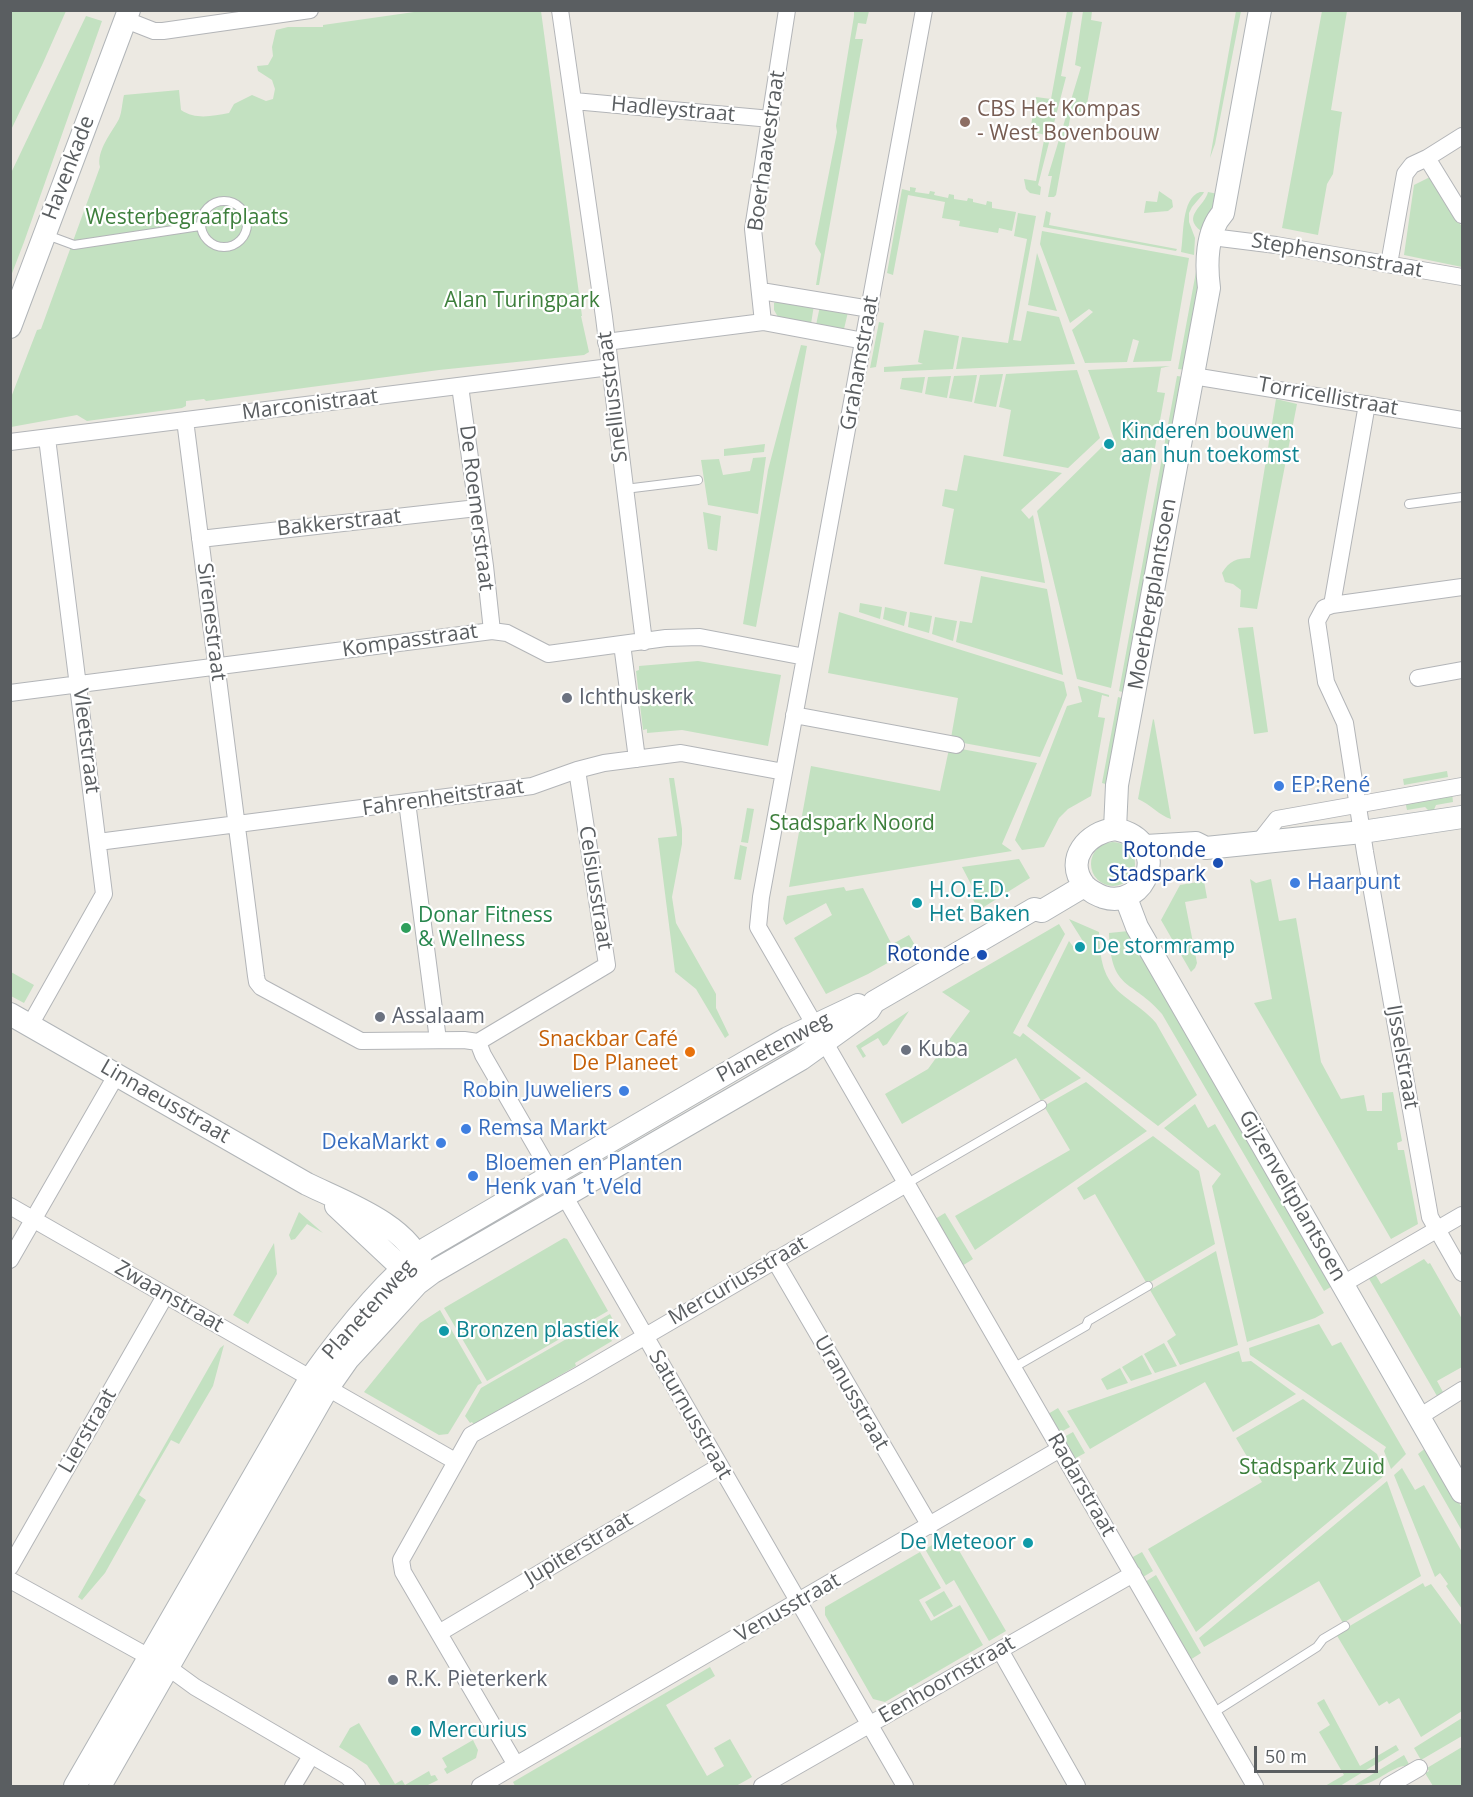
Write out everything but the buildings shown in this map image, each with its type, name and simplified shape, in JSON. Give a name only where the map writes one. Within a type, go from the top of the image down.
[{"type":"street","points":[[127,15],[154,31],[163,31],[310,10]]},
{"type":"street","name":"Snelliusstraat","points":[[560,10],[610,367],[644,642]]},
{"type":"street","name":"Boerhaavestraat","points":[[761,291],[753,229],[786,10]]},
{"type":"street","name":"Grahamstraat","points":[[820,1033],[758,927],[760,897],[924,10]]},
{"type":"street","name":"Moerbergplantsoen","points":[[1115,829],[1117,785],[1209,288],[1206,268],[1219,237],[1215,222],[1223,213],[1260,10]]},
{"type":"street","name":"Havenkade","points":[[10,327],[127,15]]},
{"type":"street","name":"Hadleystraat","points":[[574,101],[771,119]]},
{"type":"street","points":[[1389,264],[1405,174],[1412,165],[1462,136]]},
{"type":"street","points":[[1426,158],[1462,215]]},
{"type":"street","name":"Stephensonstraat","points":[[1219,237],[1462,278]]},
{"type":"street","points":[[764,322],[761,291],[870,309]]},
{"type":"street","points":[[606,342],[764,322],[864,340]]},
{"type":"street","name":"Marconistraat","points":[[10,442],[610,367]]},
{"type":"street","name":"Torricellistraat","points":[[1193,376],[1462,420]]},
{"type":"street","name":"De Roemerstraat","points":[[460,386],[492,631]]},
{"type":"street","points":[[1367,404],[1332,605],[1462,587]]},
{"type":"street","name":"Sirenestraat","points":[[184,420],[237,825]]},
{"type":"street","name":"Vleetstraat","points":[[20,1020],[104,894],[47,438]]},
{"type":"street","name":"Bakkerstraat","points":[[200,539],[477,508]]},
{"type":"street","name":"IJsselstraat","points":[[1332,605],[1324,608],[1317,621],[1326,682],[1345,723],[1430,1217],[1462,1273]]},
{"type":"street","name":"Kompasstraat","points":[[10,693],[492,631],[507,633],[548,654],[666,638],[700,637],[805,657]]},
{"type":"street","points":[[622,644],[637,759]]},
{"type":"street","points":[[1418,678],[1462,670]]},
{"type":"street","points":[[794,715],[956,745]]},
{"type":"street","name":"Fahrenheitstraat","points":[[98,842],[532,786],[604,763],[681,753],[784,772]]},
{"type":"street","name":"Celsiusstraat","points":[[478,1042],[607,965],[577,770]]},
{"type":"street","points":[[1259,842],[1277,819],[1462,786]]},
{"type":"street","points":[[407,802],[438,1040]]},
{"type":"street","points":[[1148,856],[1137,889],[1126,898],[1116,899],[1094,893],[1081,878],[1078,860],[1081,850],[1094,834],[1104,830],[1127,831],[1148,856],[1196,856],[1206,848],[1362,832],[1462,817]]},
{"type":"street","points":[[237,825],[256,976],[261,987],[361,1041],[464,1040],[478,1042]]},
{"type":"street","name":"Planetenweg","points":[[75,1786],[149,1657],[319,1384],[348,1359],[425,1277],[801,1059],[820,1033],[864,1003],[874,1002],[1034,909],[1042,911],[1081,878]]},
{"type":"street","name":"Gijzenveltplantsoen","points":[[1126,898],[1137,927],[1462,1492]]},
{"type":"street","name":"Linnaeusstraat","points":[[20,1020],[320,1190],[410,1261],[425,1277]]},
{"type":"street","name":"Planetenweg","points":[[100,1786],[169,1668],[347,1330],[410,1261],[788,1038],[820,1033]]},
{"type":"street","name":"Radarstraat","points":[[820,1033],[1256,1786]]},
{"type":"street","name":"Saturnusstraat","points":[[478,1042],[483,1055],[551,1176],[800,1601],[904,1786]]},
{"type":"street","points":[[10,1260],[117,1074]]},
{"type":"street","name":"Mercuriusstraat","points":[[516,1765],[403,1572],[400,1560],[471,1435],[579,1375],[774,1259],[906,1184]]},
{"type":"street","name":"Zwaanstraat","points":[[10,1206],[319,1384]]},
{"type":"street","points":[[1343,1284],[1462,1215]]},
{"type":"street","name":"Uranusstraat","points":[[774,1259],[930,1526]]},
{"type":"street","name":"Lierstraat","points":[[10,1567],[165,1296]]},
{"type":"street","points":[[319,1384],[455,1461]]},
{"type":"street","points":[[1419,1417],[1462,1390]]},
{"type":"street","name":"Venusstraat","points":[[516,1765],[1060,1449]]},
{"type":"street","name":"Jupiterstraat","points":[[439,1633],[720,1466]]},
{"type":"street","name":"Eenhoornstraat","points":[[762,1786],[1133,1574]]},
{"type":"street","points":[[10,1580],[169,1668],[195,1687],[347,1776],[357,1786]]},
{"type":"street","points":[[1000,1650],[1077,1786]]},
{"type":"street","points":[[293,1786],[311,1756]]},
{"type":"street","points":[[480,1786],[516,1765]]},
{"type":"street","points":[[1388,1786],[1419,1768]]},
{"type":"lane","points":[[223,200],[233,202],[241,208],[248,225],[239,243],[221,248],[204,238],[200,226],[203,213],[208,207],[223,200]]},
{"type":"lane","points":[[44,234],[74,245],[200,226]]},
{"type":"lane","points":[[625,489],[698,480]]},
{"type":"lane","points":[[1409,504],[1462,497]]},
{"type":"lane","points":[[906,1184],[1042,1105]]},
{"type":"lane","points":[[1013,1368],[1086,1326],[1088,1321],[1148,1286]]},
{"type":"lane","points":[[1213,1713],[1317,1647],[1323,1639],[1345,1626]]},
{"type":"green space","points":[[10,11],[66,11],[11,130]]},
{"type":"green space","points":[[421,11],[541,11],[581,316],[589,352],[584,355],[439,370],[206,401],[204,399],[186,401],[186,406],[182,408],[87,421],[77,415],[11,427],[10,400],[37,330],[41,329],[100,167],[102,148],[119,119],[124,95],[179,90],[181,110],[187,113],[204,116],[229,113],[234,104],[252,95],[266,101],[273,99],[275,89],[272,80],[258,71],[257,66],[268,65],[273,56],[272,47],[276,30],[288,27],[323,27],[323,25]]},
{"type":"green space","points":[[854,11],[869,11],[866,24],[858,23],[855,39],[863,39],[819,285],[816,285],[821,254],[815,244],[837,132],[836,126]]},
{"type":"green space","points":[[1067,11],[1073,11],[1061,76],[1066,77],[1038,185],[1041,187],[1040,195],[1030,193],[1026,189],[1024,179],[1036,181],[1045,135],[1030,131],[1036,97],[1051,99]]},
{"type":"green space","points":[[1083,11],[1092,11],[1091,20],[1102,22],[1085,115],[1071,113],[1056,195],[1048,197],[1052,176],[1048,176],[1081,67],[1075,65]]},
{"type":"green space","points":[[1236,11],[1241,11],[1215,144],[1210,158]]},
{"type":"green space","points":[[1322,11],[1347,11],[1331,110],[1342,112],[1333,174],[1327,184],[1318,235],[1282,228]]},
{"type":"green space","points":[[86,16],[102,21],[11,276],[11,173]]},
{"type":"green space","points":[[1430,177],[1462,227],[1462,267],[1404,255],[1414,185]]},
{"type":"green space","points":[[910,187],[916,188],[915,192],[929,194],[930,191],[935,192],[934,195],[948,198],[949,194],[954,195],[954,199],[967,201],[968,198],[973,199],[973,202],[986,205],[987,201],[992,202],[992,208],[1016,212],[1012,231],[999,228],[998,233],[959,226],[960,221],[942,218],[945,202],[908,195],[893,275],[887,273],[902,189],[910,191]]},
{"type":"green space","points":[[1159,191],[1172,200],[1173,207],[1168,211],[1144,213],[1146,201],[1157,202]]},
{"type":"green space","points":[[1200,192],[1204,192],[1189,213],[1189,222],[1195,238],[1194,255],[1181,252],[1183,228],[1189,202]]},
{"type":"green space","points":[[1208,192],[1218,194],[1201,231],[1193,221],[1196,211]]},
{"type":"green space","points":[[1046,211],[1051,213],[1049,225],[1177,249],[1176,251],[1043,227]]},
{"type":"green space","points":[[1018,213],[1036,216],[1013,340],[1021,341],[1027,311],[1059,317],[1075,364],[956,369],[962,337],[1008,343],[1027,239],[1014,236]]},
{"type":"green space","points":[[1042,231],[1189,258],[1171,361],[1133,362],[1139,341],[1133,339],[1127,362],[1085,363],[1072,330],[1093,312],[1089,309],[1070,323],[1040,244]]},
{"type":"green space","points":[[1037,253],[1057,311],[1028,305]]},
{"type":"green space","points":[[1198,261],[1203,262],[1186,370],[1178,369]]},
{"type":"green space","points":[[782,299],[814,305],[811,324],[778,317],[774,310],[774,303]]},
{"type":"green space","points":[[820,306],[848,312],[844,329],[816,325]]},
{"type":"green space","points":[[879,322],[884,323],[876,367],[870,368]]},
{"type":"green space","points":[[924,330],[959,336],[953,369],[884,372],[884,367],[923,364],[918,362]]},
{"type":"green space","points":[[801,345],[807,346],[756,627],[743,624],[768,470]]},
{"type":"green space","points":[[1170,366],[1161,368],[1157,392],[1165,393],[1111,688],[1077,679],[1037,511],[1103,446],[1104,449],[1116,444],[1088,370]]},
{"type":"green space","points":[[1077,370],[1100,438],[1068,468],[1003,456],[1011,410],[999,407],[1006,374]]},
{"type":"green space","points":[[1003,374],[996,407],[974,403],[980,375]]},
{"type":"green space","points":[[977,375],[972,402],[949,398],[954,376]]},
{"type":"green space","points":[[951,376],[947,398],[925,394],[928,377]]},
{"type":"green space","points":[[1177,376],[1184,377],[1126,693],[1119,691]]},
{"type":"green space","points":[[925,377],[922,393],[900,389],[902,378]]},
{"type":"green space","points":[[1276,399],[1297,404],[1257,609],[1240,607],[1241,590],[1225,582],[1222,573],[1234,561],[1250,558]]},
{"type":"green space","points":[[765,444],[764,452],[724,456],[724,449]]},
{"type":"green space","points":[[964,455],[1062,473],[1021,510],[1029,519],[1033,515],[1045,583],[944,564],[954,509],[942,506],[945,489],[957,491]]},
{"type":"green space","points":[[766,457],[758,514],[708,505],[701,460],[719,459],[723,475],[750,471],[753,458]]},
{"type":"green space","points":[[703,512],[721,516],[717,551],[708,549]]},
{"type":"green space","points":[[981,576],[1047,589],[1063,675],[956,642],[960,621],[972,623]]},
{"type":"green space","points":[[860,603],[882,607],[880,619],[859,612]]},
{"type":"green space","points":[[885,607],[907,612],[904,626],[883,619]]},
{"type":"green space","points":[[839,612],[1064,682],[1067,695],[1040,757],[958,742],[951,738],[958,698],[828,673]]},
{"type":"green space","points":[[910,612],[932,616],[929,633],[908,627]]},
{"type":"green space","points":[[935,617],[957,621],[953,641],[932,634]]},
{"type":"green space","points":[[1253,627],[1268,732],[1254,734],[1238,628]]},
{"type":"green space","points":[[698,661],[781,675],[768,746],[682,730],[647,733],[647,729],[643,730],[636,671],[639,670],[639,666]]},
{"type":"green space","points":[[1078,686],[1109,695],[1109,697],[1102,695],[1098,717],[1105,718],[1091,796],[1068,809],[1059,818],[1044,847],[1022,850],[1015,840],[1067,706],[1082,702]]},
{"type":"green space","points":[[1118,697],[1125,699],[1109,785],[1102,783]]},
{"type":"green space","points":[[1154,720],[1171,819],[1138,799]]},
{"type":"green space","name":"Stadspark Noord","points":[[956,748],[1037,763],[1002,844],[1012,851],[789,887],[811,766],[940,791],[949,749]]},
{"type":"green space","points":[[1447,771],[1448,777],[1404,785],[1403,779]]},
{"type":"green space","points":[[669,778],[674,778],[682,829],[682,844],[672,897],[676,923],[716,994],[716,1008],[729,1035],[725,1038],[696,989],[675,972],[658,838],[677,836]]},
{"type":"green space","points":[[1452,793],[1453,802],[1436,805],[1433,812],[1425,807],[1407,810],[1405,801]]},
{"type":"green space","points":[[747,808],[754,809],[748,843],[741,842]]},
{"type":"green space","points":[[1113,842],[1128,849],[1135,864],[1128,879],[1113,886],[1098,879],[1091,864],[1098,849]]},
{"type":"green space","points":[[740,845],[747,847],[741,880],[734,879]]},
{"type":"green space","name":"Stadspark Noord","points":[[1019,859],[1030,878],[979,910],[971,896],[975,892],[962,867]]},
{"type":"green space","points":[[1250,879],[1256,883],[1271,879],[1279,921],[1296,918],[1321,1062],[1341,1099],[1364,1095],[1367,1111],[1382,1111],[1382,1093],[1393,1092],[1402,1141],[1397,1143],[1398,1150],[1404,1150],[1418,1224],[1391,1239],[1254,1003],[1272,999]]},
{"type":"green space","points":[[1204,881],[1207,898],[1185,902],[1197,963],[1191,972],[1161,920],[1180,885]]},
{"type":"green space","points":[[844,887],[846,891],[863,888],[891,943],[887,947],[909,935],[916,947],[826,994],[794,938],[832,915],[826,903],[786,925],[783,919],[787,896]]},
{"type":"green space","points":[[1069,919],[1099,932],[1100,951],[1111,982],[1156,1023],[1197,1095],[1158,1126],[1027,1026],[1069,941],[1077,952],[1086,946]]},
{"type":"green space","points":[[1059,924],[1065,934],[1013,1033],[1020,1037],[1023,1033],[1081,1078],[1041,1101],[1016,1058],[902,1124],[885,1094],[928,1069],[970,1011],[942,992]]},
{"type":"green space","points":[[1129,931],[1334,1285],[1324,1291],[1162,1014],[1118,975],[1111,952],[1109,933]]},
{"type":"green space","points":[[11,972],[34,985],[24,1003],[11,996]]},
{"type":"green space","points":[[909,1011],[887,1044],[883,1046],[878,1038],[861,1048],[866,1056],[863,1058],[856,1046]]},
{"type":"green space","points":[[1086,1082],[1147,1131],[975,1250],[955,1216],[1070,1150],[1044,1106]]},
{"type":"green space","points":[[1195,1104],[1208,1128],[1215,1124],[1324,1313],[1247,1342],[1212,1186],[1221,1174],[1164,1128]]},
{"type":"green space","points":[[1153,1136],[1199,1171],[1215,1244],[1147,1284],[1095,1194],[1084,1200],[1077,1188]]},
{"type":"green space","points":[[299,1212],[323,1233],[307,1224],[295,1239],[291,1240],[289,1235]]},
{"type":"green space","points":[[945,1213],[973,1259],[962,1266],[935,1219]]},
{"type":"green space","points":[[564,1238],[567,1239],[608,1311],[487,1381],[444,1308]]},
{"type":"green space","points":[[274,1243],[277,1274],[248,1324],[233,1315]]},
{"type":"green space","points":[[1216,1251],[1238,1345],[1180,1365],[1167,1341],[1176,1335],[1150,1290]]},
{"type":"green space","points":[[1424,1259],[1428,1264],[1430,1263],[1462,1319],[1462,1367],[1437,1381],[1443,1392],[1437,1396],[1368,1277],[1375,1274],[1381,1284]]},
{"type":"green space","points":[[440,1310],[482,1383],[478,1385],[448,1434],[439,1435],[364,1392],[420,1323]]},
{"type":"green space","points":[[610,1314],[618,1330],[616,1336],[611,1339],[612,1341],[575,1363],[576,1366],[474,1425],[470,1423],[465,1416],[481,1388]]},
{"type":"green space","name":"Stadspark Zuid","points":[[1319,1324],[1332,1346],[1341,1342],[1406,1454],[1391,1469],[1384,1451],[1386,1447],[1250,1355],[1249,1348]]},
{"type":"green space","points":[[1164,1343],[1177,1366],[1155,1373],[1144,1354]]},
{"type":"green space","points":[[224,1345],[213,1386],[179,1444],[171,1440],[139,1495],[146,1500],[105,1573],[82,1600],[78,1597],[220,1348]]},
{"type":"green space","name":"Stadspark Zuid","points":[[1239,1351],[1242,1362],[1251,1361],[1296,1394],[1233,1432],[1205,1382],[1090,1449],[1067,1411]]},
{"type":"green space","points":[[1142,1355],[1152,1374],[1131,1381],[1122,1367]]},
{"type":"green space","points":[[1120,1368],[1128,1383],[1107,1390],[1101,1379]]},
{"type":"green space","name":"Stadspark Zuid","points":[[1303,1399],[1377,1454],[1385,1475],[1196,1632],[1148,1549],[1262,1482],[1236,1438]]},
{"type":"green space","points":[[1058,1408],[1070,1427],[1059,1433],[1048,1414]]},
{"type":"green space","points":[[1073,1432],[1085,1453],[1074,1459],[1062,1438]]},
{"type":"green space","points":[[1427,1447],[1462,1508],[1462,1531],[1418,1454]]},
{"type":"green space","name":"Stadspark Zuid","points":[[1402,1468],[1415,1490],[1424,1485],[1462,1552],[1462,1609],[1440,1573],[1435,1577],[1394,1475]]},
{"type":"green space","name":"Stadspark Zuid","points":[[1387,1481],[1421,1576],[1343,1623],[1319,1581],[1204,1647],[1199,1638]]},
{"type":"green space","points":[[950,1535],[1006,1631],[989,1641],[954,1580],[946,1585],[925,1549]]},
{"type":"green space","points":[[920,1552],[941,1588],[919,1600],[931,1621],[960,1605],[983,1645],[885,1702],[873,1699],[825,1615],[825,1607]]},
{"type":"green space","points":[[1142,1552],[1153,1571],[1143,1577],[1131,1558]]},
{"type":"green space","points":[[1156,1575],[1201,1653],[1190,1660],[1145,1582]]},
{"type":"green space","points":[[1423,1583],[1425,1587],[1431,1584],[1462,1626],[1462,1711],[1421,1737],[1399,1698],[1389,1704],[1387,1701],[1379,1706],[1336,1634]]},
{"type":"green space","points":[[944,1591],[953,1606],[934,1617],[925,1602]]},
{"type":"green space","points":[[710,1667],[715,1676],[666,1705],[707,1776],[724,1766],[714,1748],[730,1739],[752,1777],[736,1786],[515,1786],[513,1782]]},
{"type":"green space","points":[[1324,1699],[1360,1766],[1396,1745],[1399,1750],[1340,1786],[1325,1786],[1344,1775],[1319,1732],[1330,1725],[1317,1703]]},
{"type":"green space","points":[[1462,1718],[1462,1736],[1421,1760],[1414,1748]]},
{"type":"green space","points":[[359,1723],[395,1784],[402,1780],[405,1785],[429,1771],[431,1776],[435,1775],[438,1780],[426,1786],[381,1786],[367,1765],[339,1747],[350,1728]]},
{"type":"green space","points":[[473,1740],[478,1750],[476,1758],[447,1774],[444,1769],[447,1767],[442,1758]]},
{"type":"green space","points":[[1462,1747],[1462,1786],[1433,1786],[1425,1773],[1429,1771],[1427,1768]]},
{"type":"green space","points":[[1404,1755],[1410,1766],[1397,1768],[1370,1783],[1353,1786]]},
{"type":"place","name":"CBS Het Kompas - West Bovenbouw","points":[[965,122]]},
{"type":"place","name":"Kinderen bouwen aan hun toekomst","points":[[1109,444]]},
{"type":"place","name":"Ichthuskerk","points":[[567,698]]},
{"type":"place","name":"EP:René","points":[[1279,786]]},
{"type":"place","name":"Rotonde Stadspark","points":[[1218,863]]},
{"type":"place","name":"Haarpunt","points":[[1295,883]]},
{"type":"place","name":"H.O.E.D. Het Baken","points":[[917,903]]},
{"type":"place","name":"Donar Fitness & Wellness","points":[[406,928]]},
{"type":"place","name":"De stormramp","points":[[1080,947]]},
{"type":"place","name":"Rotonde","points":[[982,955]]},
{"type":"place","name":"Assalaam","points":[[380,1017]]},
{"type":"place","name":"Kuba","points":[[906,1050]]},
{"type":"place","name":"Snackbar Café De Planeet","points":[[690,1052]]},
{"type":"place","name":"Robin Juweliers","points":[[624,1091]]},
{"type":"place","name":"Remsa Markt","points":[[466,1129]]},
{"type":"place","name":"DekaMarkt","points":[[441,1143]]},
{"type":"place","name":"Bloemen en Planten Henk van 't Veld","points":[[473,1176]]},
{"type":"place","name":"Bronzen plastiek","points":[[444,1331]]},
{"type":"place","name":"De Meteoor","points":[[1028,1543]]},
{"type":"place","name":"R.K. Pieterkerk","points":[[393,1680]]},
{"type":"place","name":"Mercurius","points":[[416,1731]]},
{"type":"park label","name":"Westerbegraafplaats","points":[[187,218]]},
{"type":"park label","name":"Alan Turingpark","points":[[522,301]]}]
